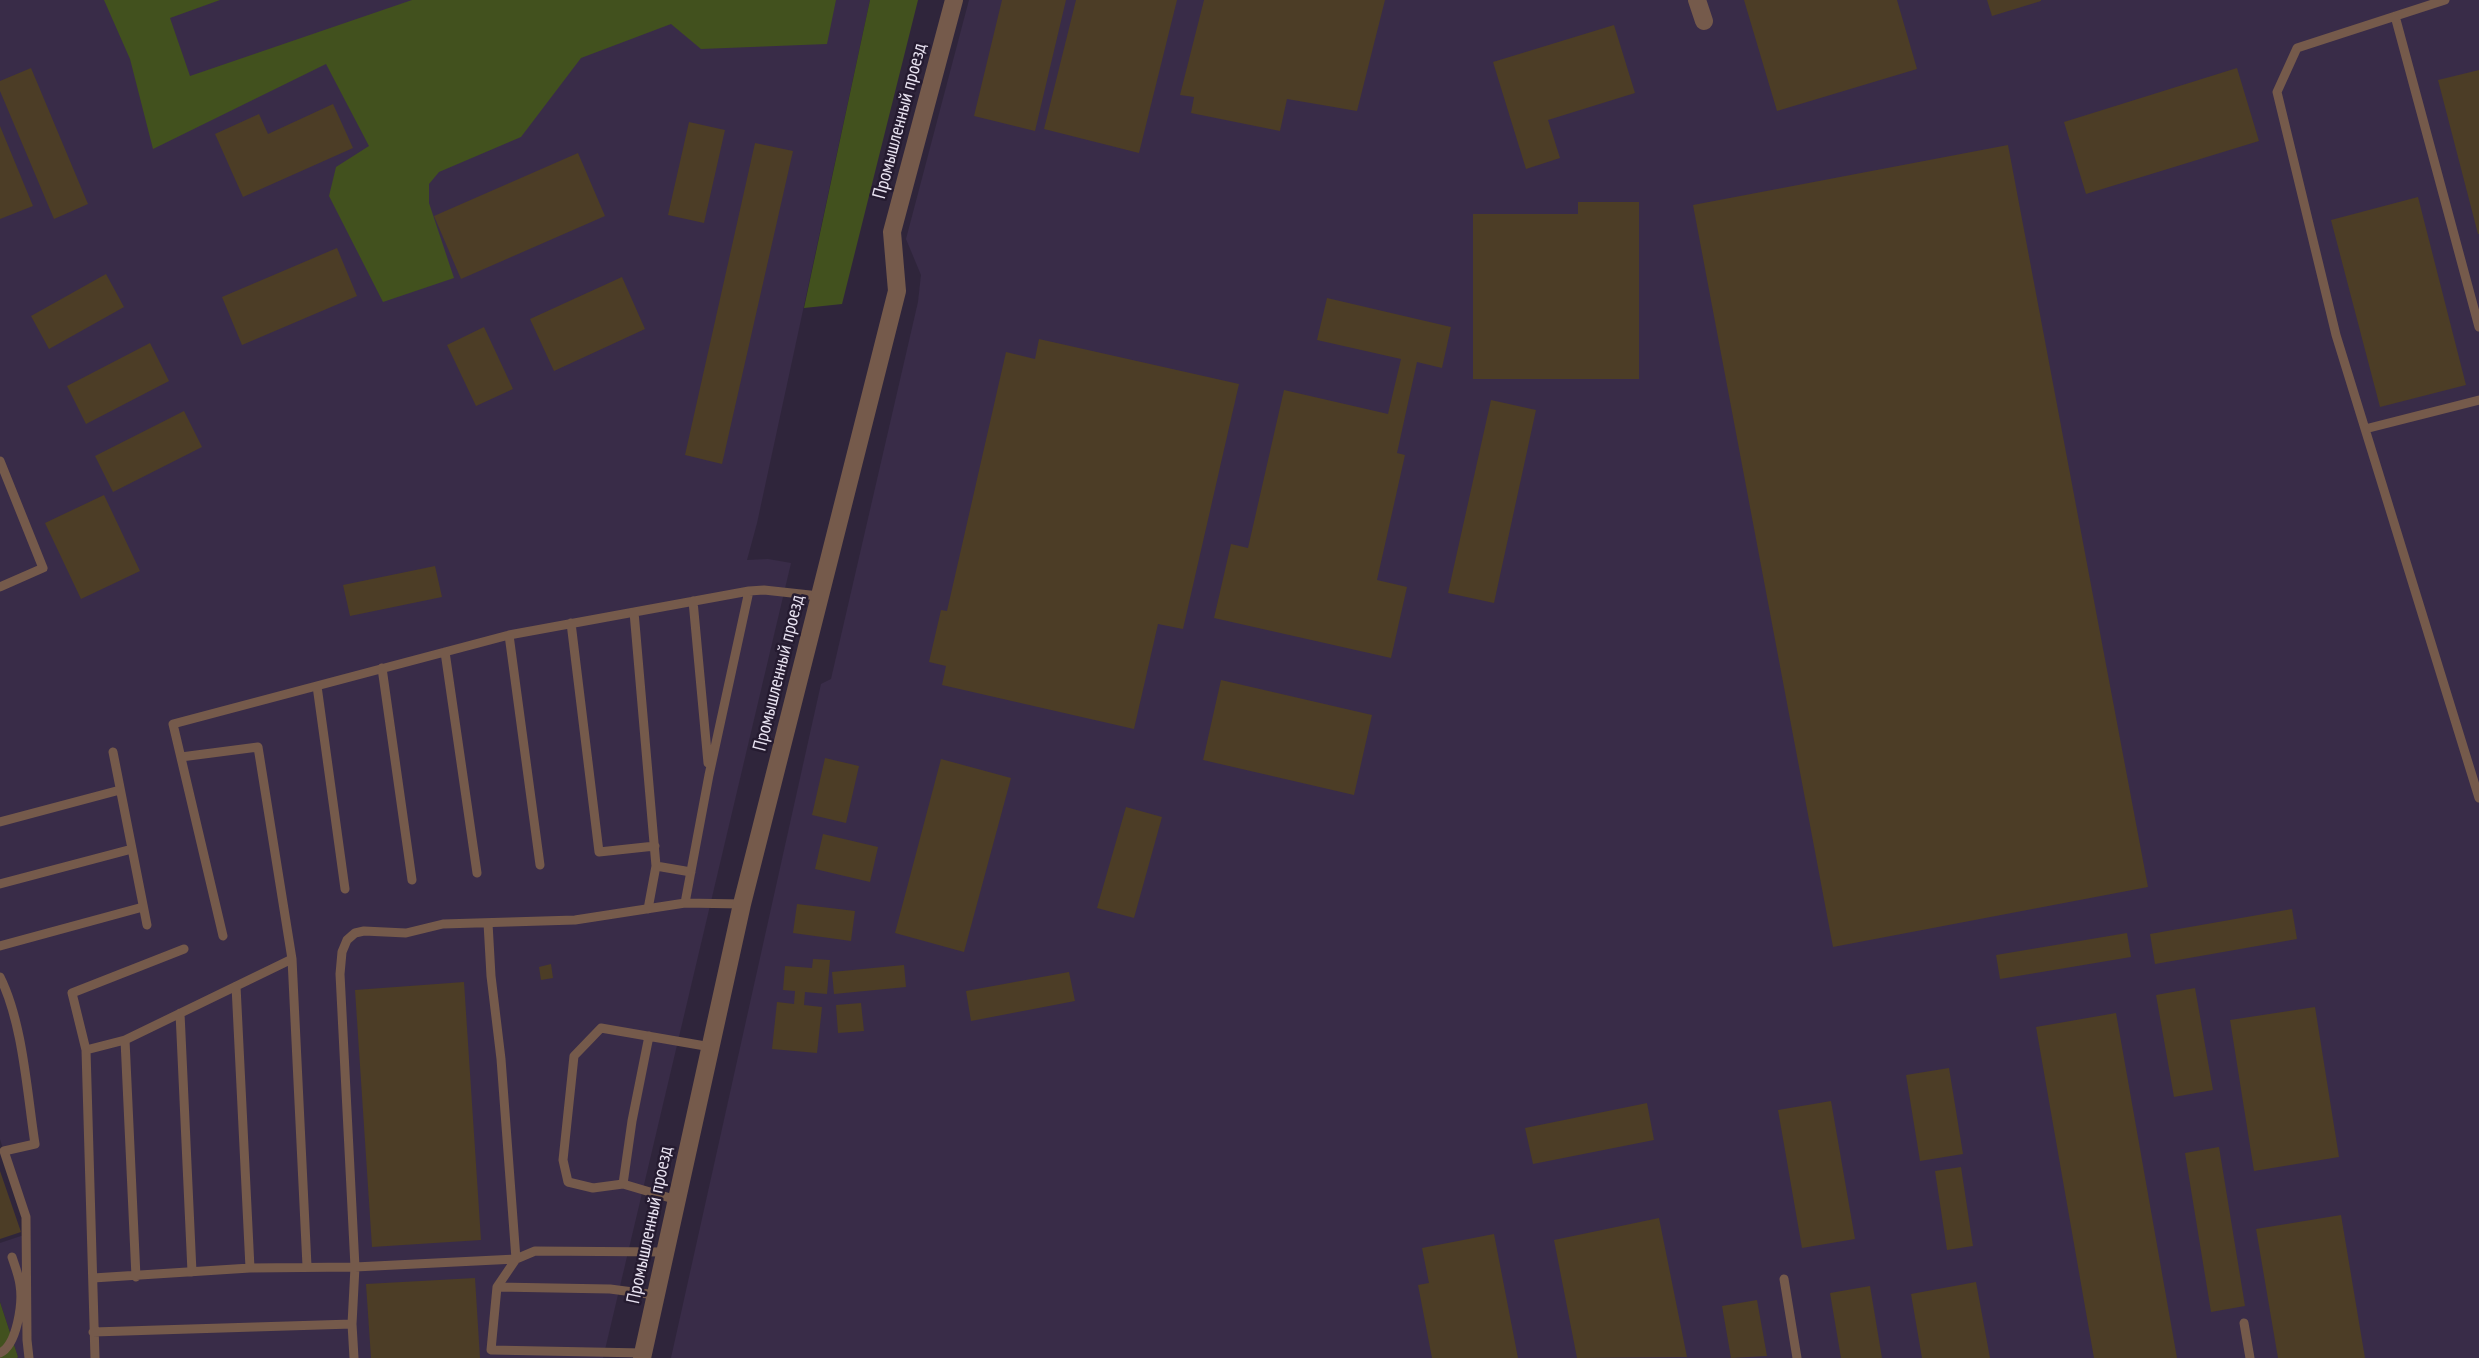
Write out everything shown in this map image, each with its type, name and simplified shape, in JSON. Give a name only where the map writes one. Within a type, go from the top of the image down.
[{"type":"street","name":"Промышленный проезд","points":[[642,1355],[743,904],[897,292],[892,232],[954,0]]},
{"type":"street","points":[[1697,0],[1704,21]]},
{"type":"lane","points":[[2445,0],[2297,48],[2277,92],[2336,335],[2479,798]]},
{"type":"lane","points":[[2395,16],[2479,327]]},
{"type":"lane","points":[[2365,429],[2479,400]]},
{"type":"lane","points":[[0,461],[44,568],[0,587]]},
{"type":"lane","points":[[223,936],[173,723],[509,635],[749,590],[819,596]]},
{"type":"lane","points":[[685,903],[709,775],[749,590]]},
{"type":"lane","points":[[693,601],[709,775]]},
{"type":"lane","points":[[634,612],[656,866],[648,909]]},
{"type":"lane","points":[[571,623],[599,852],[654,846]]},
{"type":"lane","points":[[509,635],[540,865]]},
{"type":"lane","points":[[445,652],[477,873]]},
{"type":"lane","points":[[382,668],[412,880]]},
{"type":"lane","points":[[317,686],[345,889]]},
{"type":"lane","points":[[181,757],[258,747],[292,959],[307,1266]]},
{"type":"lane","points":[[113,752],[147,925]]},
{"type":"lane","points":[[0,822],[120,790]]},
{"type":"lane","points":[[0,884],[132,849]]},
{"type":"lane","points":[[656,866],[691,872]]},
{"type":"lane","points":[[354,1358],[352,1324],[355,1267],[340,974],[342,952],[347,940],[355,933],[364,931],[406,933],[443,924],[575,919],[685,903],[743,904]]},
{"type":"lane","points":[[0,946],[143,907]]},
{"type":"lane","points":[[488,923],[516,1259],[497,1286],[490,1354],[642,1355]]},
{"type":"lane","points":[[95,1358],[86,1050],[72,993],[184,949]]},
{"type":"lane","points":[[86,1050],[125,1040],[292,959]]},
{"type":"lane","points":[[0,976],[17,1029],[35,1144],[4,1151],[26,1217],[29,1358]]},
{"type":"lane","points":[[236,986],[250,1268]]},
{"type":"lane","points":[[180,1013],[192,1272]]},
{"type":"lane","points":[[677,1200],[623,1184],[593,1188],[568,1182],[563,1160],[574,1056],[601,1028],[711,1047]]},
{"type":"lane","points":[[623,1184],[649,1036]]},
{"type":"lane","points":[[125,1040],[136,1277]]},
{"type":"lane","points":[[93,1278],[250,1268],[355,1267],[516,1259],[535,1251],[665,1252]]},
{"type":"lane","points":[[0,1353],[5,1351],[16,1331],[20,1286],[12,1257]]},
{"type":"lane","points":[[1784,1279],[1797,1358]]},
{"type":"lane","points":[[497,1286],[610,1289],[656,1295]]},
{"type":"lane","points":[[2245,1323],[2250,1358]]},
{"type":"lane","points":[[93,1332],[352,1324]]},
{"type":"shaded area","points":[[0,0],[870,0],[747,560],[768,559],[791,563],[603,1358],[17,1358],[0,1302],[0,1243],[24,1235],[25,1223],[0,1139]]},
{"type":"shaded area","points":[[969,0],[2479,0],[2479,1358],[671,1358],[821,684],[831,679],[918,302],[921,275],[906,239]]},
{"type":"green space","points":[[104,0],[220,0],[170,18],[190,76],[412,0],[836,0],[827,44],[701,49],[671,24],[581,58],[521,137],[439,172],[429,184],[429,203],[454,278],[383,302],[329,196],[336,167],[369,146],[326,64],[153,149],[130,59]]},
{"type":"green space","points":[[870,0],[918,0],[842,304],[804,308]]},
{"type":"green space","points":[[0,1302],[18,1357],[17,1358],[0,1358]]},
{"type":"building","points":[[1002,0],[1066,0],[1035,131],[974,116]]},
{"type":"building","points":[[1076,0],[1177,0],[1139,153],[1044,129]]},
{"type":"building","points":[[1204,0],[1385,0],[1357,111],[1287,99],[1280,131],[1191,113],[1194,97],[1180,95]]},
{"type":"building","points":[[1744,0],[1897,0],[1917,69],[1777,111]]},
{"type":"building","points":[[1987,0],[2041,0],[2041,1],[1992,16]]},
{"type":"building","points":[[1614,25],[1635,93],[1548,120],[1560,158],[1526,169],[1493,62]]},
{"type":"building","points":[[31,68],[88,204],[54,219],[0,91],[0,81]]},
{"type":"building","points":[[2237,68],[2259,141],[2086,194],[2064,122]]},
{"type":"building","points":[[2479,70],[2479,234],[2478,234],[2438,80]]},
{"type":"building","points":[[333,104],[353,148],[243,197],[215,134],[259,114],[268,134]]},
{"type":"building","points":[[689,122],[725,130],[704,223],[668,215]]},
{"type":"building","points":[[0,126],[33,206],[0,219]]},
{"type":"building","points":[[755,143],[793,151],[722,464],[685,455]]},
{"type":"building","points":[[2008,145],[2148,887],[1833,947],[1693,205]]},
{"type":"building","points":[[578,153],[605,216],[461,279],[434,216]]},
{"type":"building","points":[[2418,197],[2466,385],[2380,407],[2331,220]]},
{"type":"building","points":[[1578,202],[1639,202],[1639,379],[1473,379],[1473,214],[1578,214]]},
{"type":"building","points":[[337,248],[357,296],[242,345],[222,297]]},
{"type":"building","points":[[106,274],[124,307],[49,349],[31,316]]},
{"type":"building","points":[[622,277],[645,329],[554,371],[530,319]]},
{"type":"building","points":[[1327,298],[1451,327],[1442,368],[1417,362],[1397,453],[1405,455],[1377,580],[1407,587],[1391,658],[1214,618],[1231,544],[1248,548],[1284,390],[1388,414],[1401,359],[1317,340]]},
{"type":"building","points":[[484,327],[513,389],[476,406],[447,345]]},
{"type":"building","points":[[1039,339],[1239,384],[1183,629],[1158,624],[1134,729],[942,685],[946,666],[929,662],[941,610],[947,611],[1006,352],[1035,359]]},
{"type":"building","points":[[150,343],[169,381],[86,424],[67,386]]},
{"type":"building","points":[[1491,400],[1536,410],[1494,603],[1448,593]]},
{"type":"building","points":[[184,411],[202,447],[113,492],[95,456]]},
{"type":"building","points":[[104,495],[140,571],[81,599],[45,523]]},
{"type":"building","points":[[435,566],[442,597],[350,616],[343,585]]},
{"type":"building","points":[[1221,680],[1372,715],[1354,795],[1203,760]]},
{"type":"building","points":[[825,758],[859,766],[846,823],[812,815]]},
{"type":"building","points":[[941,759],[1011,778],[964,952],[895,933]]},
{"type":"building","points":[[1126,807],[1162,817],[1134,918],[1097,908]]},
{"type":"building","points":[[823,834],[878,847],[870,882],[815,869]]},
{"type":"building","points":[[797,904],[855,911],[851,941],[793,933]]},
{"type":"building","points":[[2292,909],[2297,939],[2155,964],[2150,934]]},
{"type":"building","points":[[2127,933],[2131,957],[2000,979],[1996,955]]},
{"type":"building","points":[[813,959],[830,960],[827,994],[805,992],[804,1005],[822,1007],[817,1053],[772,1049],[777,1002],[794,1004],[795,991],[783,990],[785,966],[812,968]]},
{"type":"building","points":[[551,964],[553,978],[541,980],[539,967]]},
{"type":"building","points":[[904,965],[906,987],[834,994],[832,972]]},
{"type":"building","points":[[1069,972],[1075,1001],[971,1021],[966,991]]},
{"type":"building","points":[[464,982],[481,1240],[372,1247],[355,990]]},
{"type":"building","points":[[2195,988],[2213,1090],[2174,1097],[2156,995]]},
{"type":"building","points":[[861,1003],[864,1031],[838,1033],[836,1005]]},
{"type":"building","points":[[2315,1007],[2339,1157],[2254,1171],[2230,1020]]},
{"type":"building","points":[[2116,1013],[2177,1358],[2094,1358],[2036,1027]]},
{"type":"building","points":[[1949,1068],[1963,1154],[1920,1161],[1906,1075]]},
{"type":"building","points":[[1831,1101],[1855,1239],[1802,1248],[1778,1110]]},
{"type":"building","points":[[1647,1103],[1654,1140],[1533,1164],[1525,1128]]},
{"type":"building","points":[[2219,1147],[2245,1306],[2211,1312],[2185,1153]]},
{"type":"building","points":[[1961,1167],[1973,1246],[1947,1250],[1935,1171]]},
{"type":"building","points":[[0,1171],[21,1232],[0,1239]]},
{"type":"building","points":[[2341,1215],[2365,1358],[2278,1358],[2256,1229]]},
{"type":"building","points":[[1659,1218],[1687,1357],[1577,1358],[1554,1240]]},
{"type":"building","points":[[1494,1234],[1518,1358],[1432,1358],[1418,1285],[1429,1283],[1422,1248]]},
{"type":"building","points":[[475,1278],[480,1358],[371,1358],[366,1284]]},
{"type":"building","points":[[1976,1282],[1990,1358],[1922,1358],[1911,1294]]},
{"type":"building","points":[[1870,1286],[1882,1358],[1841,1358],[1830,1293]]},
{"type":"building","points":[[1757,1300],[1767,1356],[1731,1358],[1722,1306]]}]
